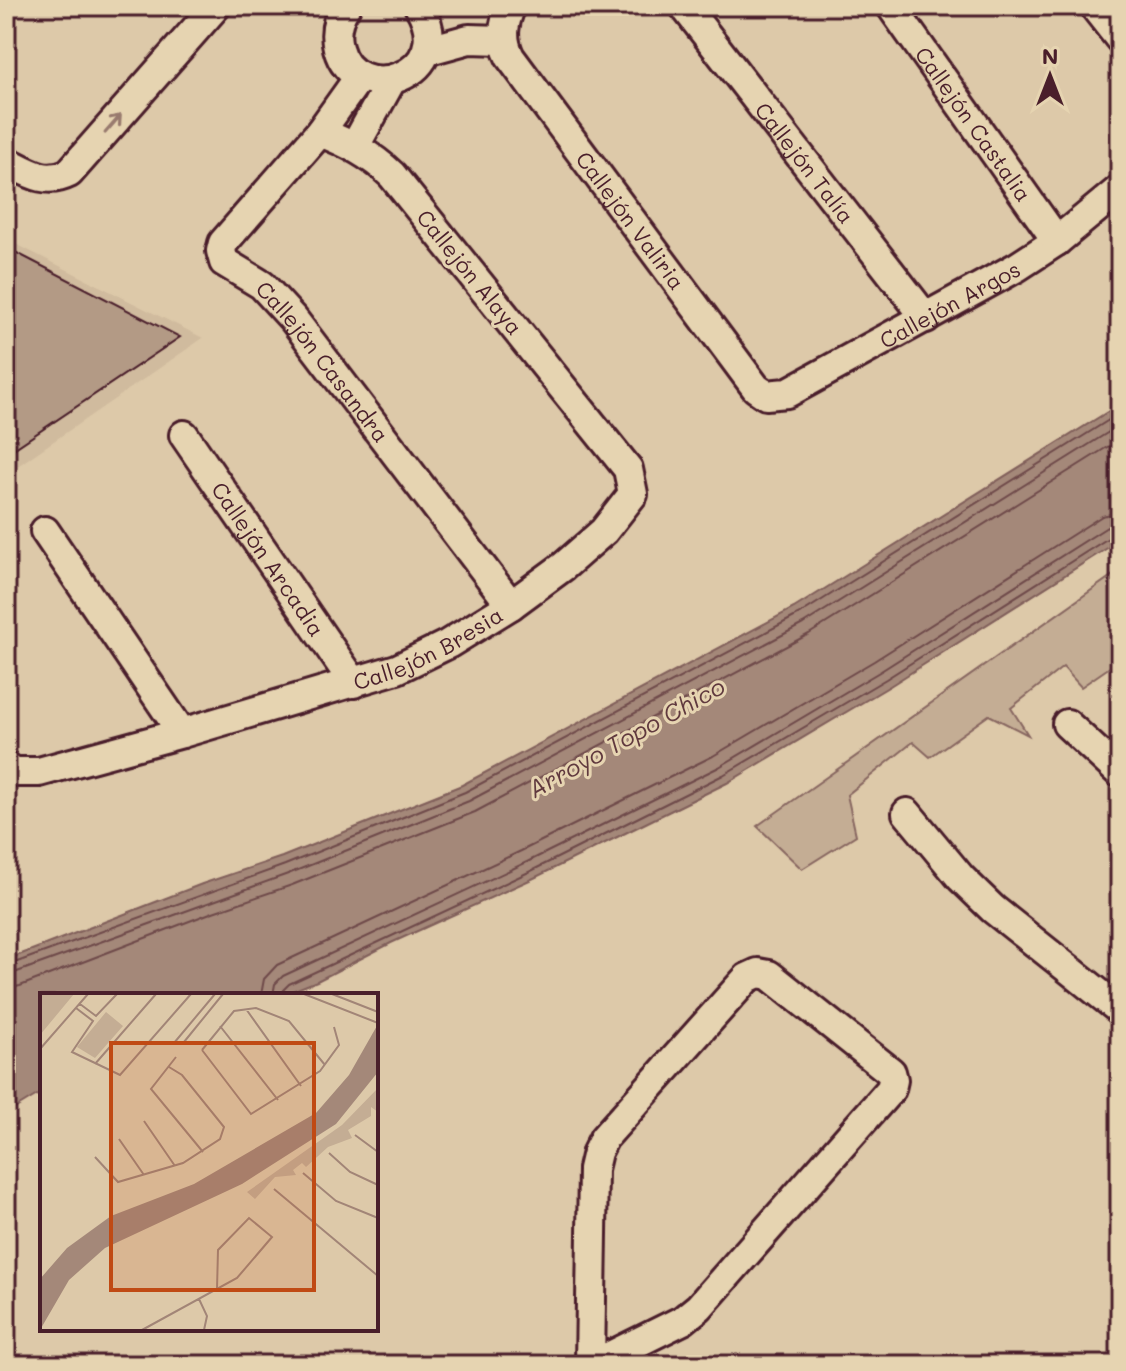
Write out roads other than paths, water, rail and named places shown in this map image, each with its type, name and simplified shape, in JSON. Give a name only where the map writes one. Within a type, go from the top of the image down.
[{"type":"street","points":[[6,161],[50,180],[69,173],[216,6]]},
{"type":"street","points":[[346,6],[337,24],[336,39],[340,54],[360,76],[375,81],[391,81],[405,75],[417,66],[429,50],[455,41],[503,40],[511,6]]},
{"type":"street","points":[[421,6],[429,27],[429,50]]},
{"type":"street","name":"Callejón Talía","points":[[684,6],[926,318]]},
{"type":"street","name":"Callejón Castalia","points":[[891,6],[1057,241]]},
{"type":"street","points":[[1094,6],[1120,39]]},
{"type":"street","name":"Callejón Valiria","points":[[503,40],[510,57],[756,388],[766,395]]},
{"type":"street","points":[[320,132],[360,76]]},
{"type":"street","points":[[355,146],[391,81]]},
{"type":"street","name":"Callejón Alaya","points":[[320,132],[355,146],[376,159],[392,175],[628,469],[633,494]]},
{"type":"street","name":"Callejón Casandra","points":[[320,132],[223,243],[224,262],[262,285],[294,320],[511,605]]},
{"type":"street","name":"Callejón Argos","points":[[766,395],[787,393],[1017,267],[1057,241],[1120,189]]},
{"type":"street","name":"Callejón Arcadia","points":[[184,435],[354,683]]},
{"type":"street","name":"Callejón Bresia","points":[[6,766],[14,772],[39,772],[397,669],[448,644],[511,605],[564,566],[604,531],[633,494]]},
{"type":"street","points":[[45,531],[182,733]]},
{"type":"street","points":[[1067,724],[1120,773]]},
{"type":"street","points":[[907,813],[961,878],[993,909],[1120,1010]]},
{"type":"street","points":[[758,973],[769,975],[891,1072],[891,1089],[699,1307],[683,1320],[591,1365],[593,1169],[597,1152],[604,1138],[747,978],[758,973]]},
{"type":"water","name":"Arroyo Topo Chico","points":[[1120,404],[1120,540],[890,686],[727,783],[317,981],[287,993],[40,993],[40,1093],[6,1114],[6,960],[202,884],[282,857],[462,785],[794,608]]}]
